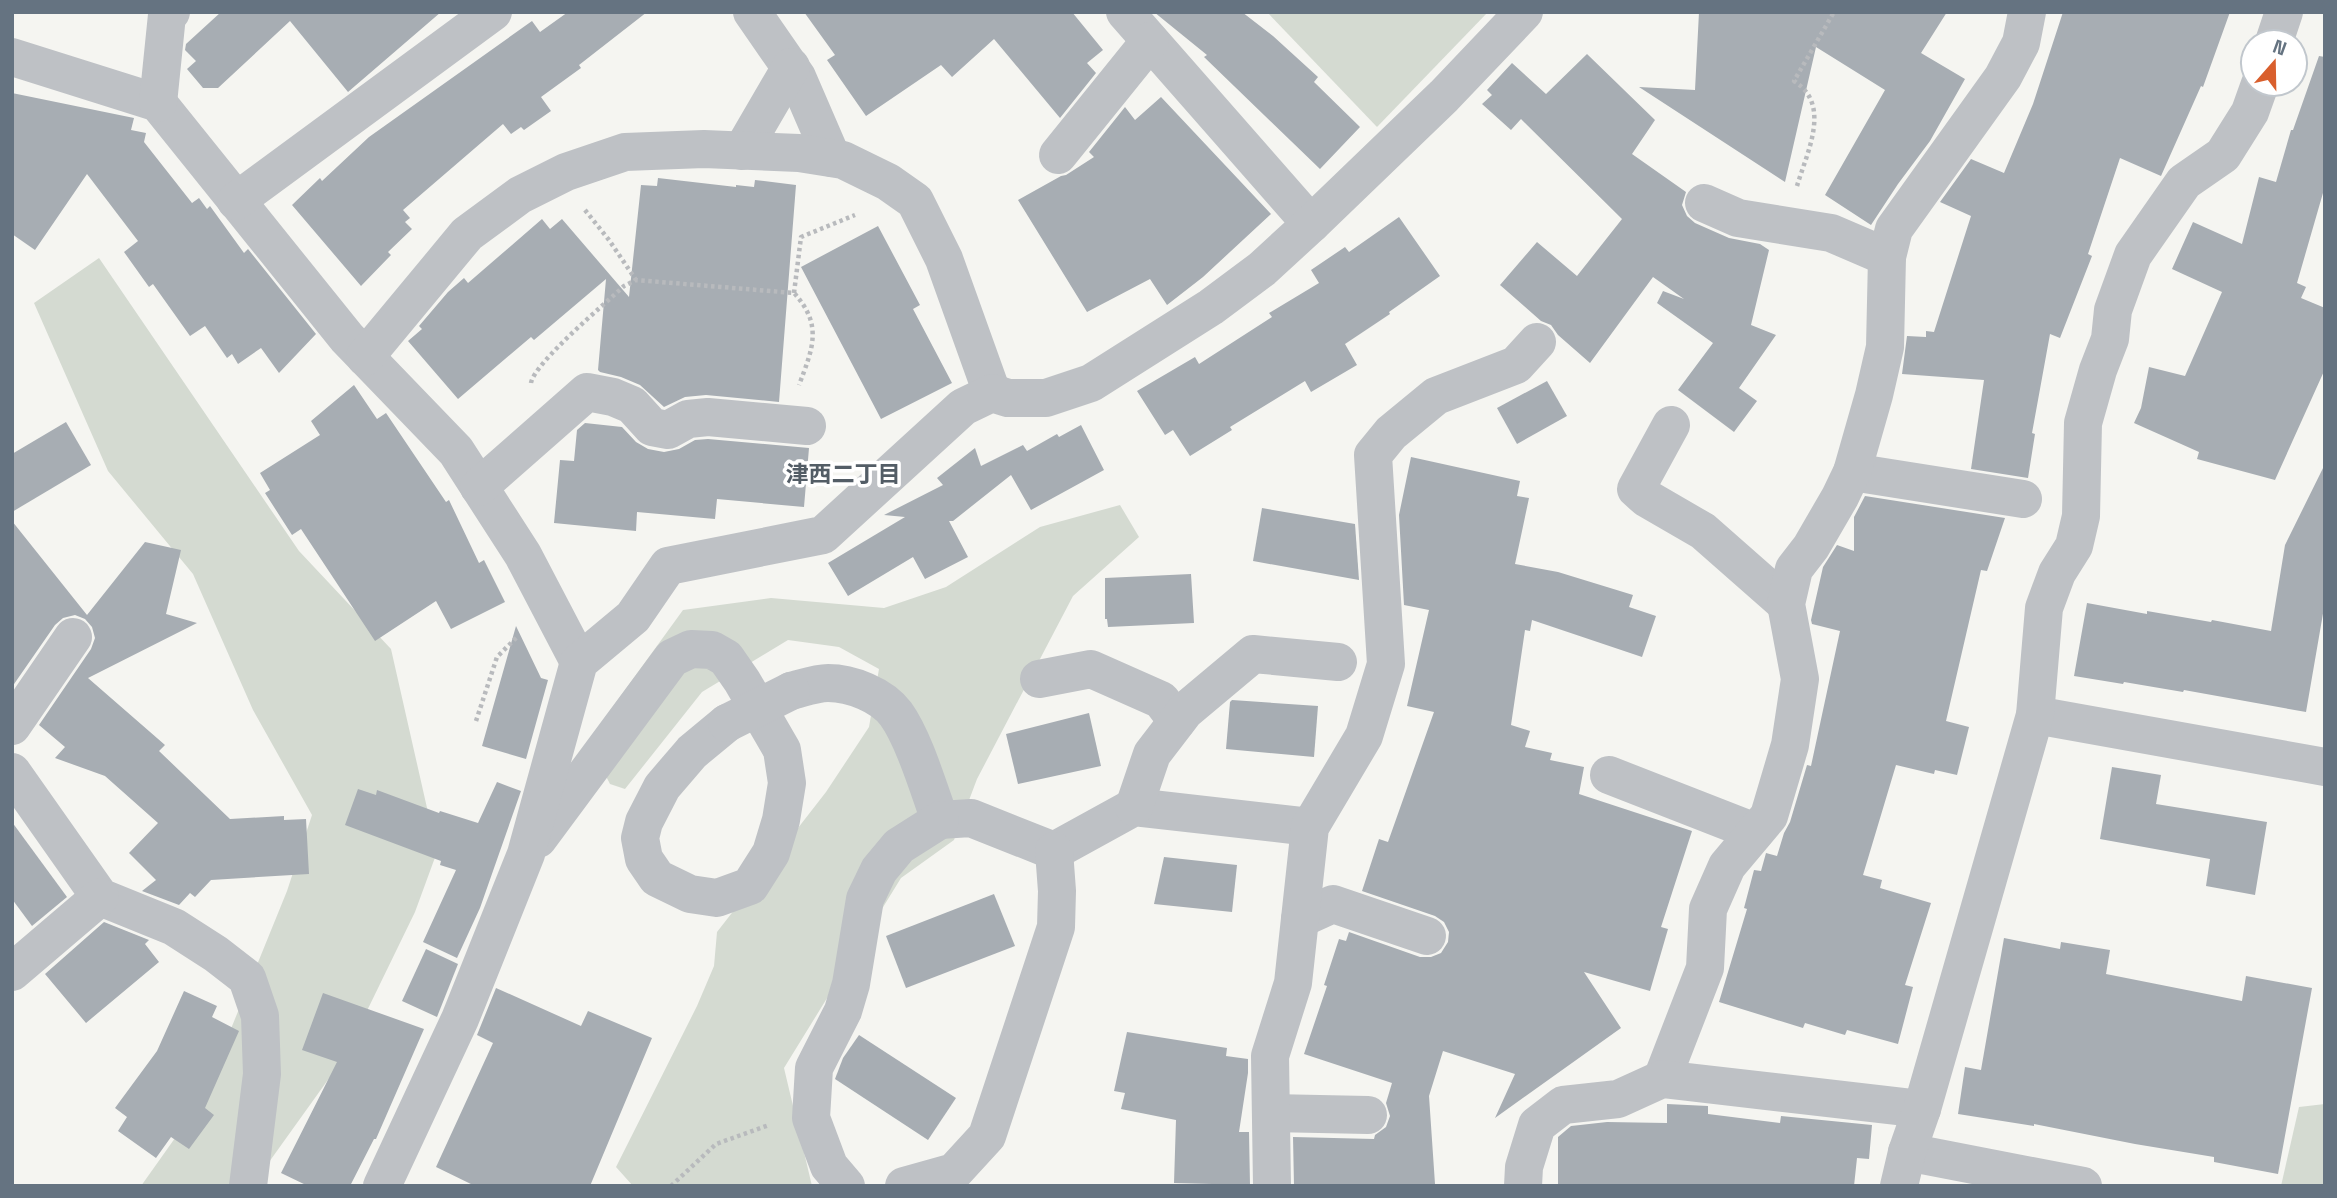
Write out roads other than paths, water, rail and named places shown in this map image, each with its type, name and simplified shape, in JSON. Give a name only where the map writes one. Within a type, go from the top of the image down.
[{"type":"street","points":[[158,103],[167,15],[171,12]]},
{"type":"street","points":[[236,201],[493,12]]},
{"type":"street","points":[[752,12],[797,77],[832,158]]},
{"type":"street","points":[[1125,12],[1311,224]]},
{"type":"street","points":[[382,1186],[460,1019],[526,855],[579,662],[632,617],[668,565],[823,535],[963,407],[992,393],[1009,398],[1046,398],[1091,383],[1211,307],[1262,269],[1311,224],[1444,96],[1524,12]]},
{"type":"street","points":[[1662,1079],[1705,968],[1708,909],[1727,866],[1769,816],[1790,746],[1800,679],[1786,604],[1794,569],[1811,547],[1852,472],[1874,396],[1885,346],[1887,257],[1894,229],[2003,77],[2021,43],[2027,12]]},
{"type":"street","points":[[1058,155],[1150,41]]},
{"type":"street","points":[[12,57],[158,103],[346,338],[456,451],[523,555],[579,662]]},
{"type":"street","points":[[742,151],[790,67]]},
{"type":"street","points":[[2083,1186],[1903,1169],[2035,715],[2044,608],[2057,573],[2074,546],[2081,516],[2083,423],[2110,339],[2113,310],[2133,255],[2184,182],[2223,155],[2250,112],[2255,98]]},
{"type":"street","points":[[365,357],[467,233],[520,195],[557,177],[625,152],[704,149],[799,153],[843,160],[888,182],[915,201],[944,259],[992,393]]},
{"type":"street","points":[[1704,203],[1738,218],[1831,233],[1887,257]]},
{"type":"street","points":[[1272,1186],[1270,1056],[1293,983],[1310,827],[1364,737],[1386,664],[1374,455],[1391,433],[1436,397],[1517,365],[1538,342]]},
{"type":"street","points":[[479,487],[587,392],[614,397],[632,405],[652,427],[660,429],[668,430],[688,419],[708,417],[799,425]]},
{"type":"street","points":[[1671,425],[1636,489],[1646,498],[1703,531],[1786,604]]},
{"type":"street","points":[[1852,472],[2023,499]]},
{"type":"street","points":[[12,726],[73,637]]},
{"type":"street","points":[[526,855],[672,658],[691,649],[712,650],[726,658],[742,681],[782,750],[787,783],[781,820],[771,853],[750,886],[717,898],[690,894],[657,878],[645,859],[640,838],[644,822],[662,788],[692,752],[727,723],[791,691],[826,683],[850,685],[870,694],[895,713],[913,748],[940,820]]},
{"type":"street","points":[[1134,807],[1152,754],[1177,721],[1185,711],[1253,654],[1338,662]]},
{"type":"street","points":[[1039,679],[1091,669],[1161,700],[1177,721]]},
{"type":"street","points":[[2035,715],[2325,767]]},
{"type":"street","points":[[12,772],[100,897],[174,927],[247,978],[260,1016],[262,1073],[248,1186]]},
{"type":"street","points":[[1609,775],[1755,832]]},
{"type":"street","points":[[1054,851],[1134,807],[1310,827]]},
{"type":"street","points":[[846,1186],[829,1166],[811,1118],[814,1068],[843,1012],[851,984],[865,899],[879,870],[899,846],[940,820],[971,818],[1054,851]]},
{"type":"street","points":[[904,1186],[954,1172],[987,1136],[1056,928],[1054,851]]},
{"type":"street","points":[[12,972],[100,897]]},
{"type":"street","points":[[1300,919],[1333,904],[1427,936]]},
{"type":"street","points":[[1524,1186],[1524,1167],[1537,1125],[1563,1105],[1618,1099],[1662,1079],[1922,1109]]},
{"type":"street","points":[[1270,1113],[1368,1115]]},
{"type":"district","name":"津西二丁目","points":[[843,474]]}]
